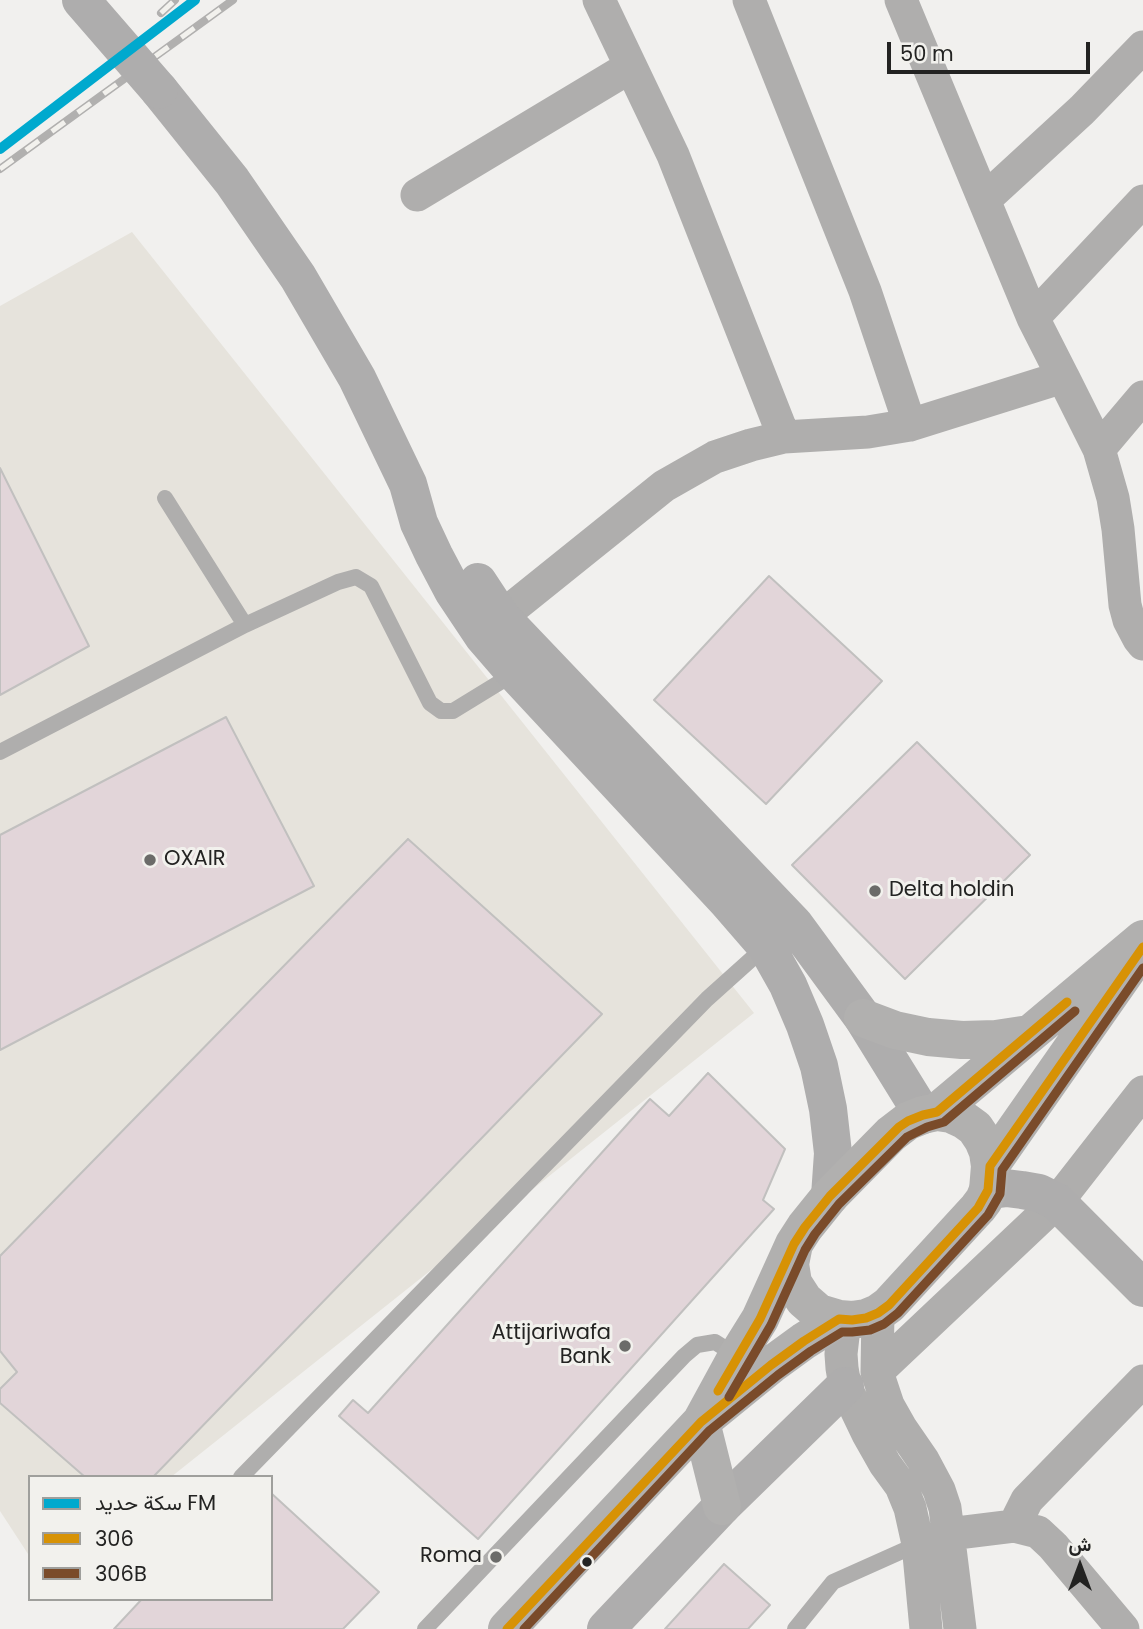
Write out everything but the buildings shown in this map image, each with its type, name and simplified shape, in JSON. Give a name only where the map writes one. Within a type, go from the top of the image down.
[{"type":"main road","points":[[930,1114],[1143,939]]},
{"type":"main road","points":[[507,1629],[701,1422],[804,1341],[854,1317],[888,1305],[978,1208],[989,1178],[1143,947]]},
{"type":"main road","points":[[863,1018],[895,1030],[928,1037],[996,1039],[1030,1034]]},
{"type":"main road","points":[[722,1506],[701,1422],[760,1318],[794,1244],[830,1196],[891,1134],[908,1121],[930,1114],[951,1114],[975,1128],[988,1152],[989,1178]]},
{"type":"main road","points":[[794,1244],[790,1264],[793,1283],[804,1300],[819,1313],[854,1317]]},
{"type":"street","points":[[81,0],[159,90],[232,181],[298,277],[357,378],[408,484],[419,523],[434,555],[453,591],[483,636],[766,946],[806,1025],[819,1066],[833,1153],[830,1196]]},
{"type":"street","points":[[599,0],[673,155],[784,437]]},
{"type":"street","points":[[749,0],[865,291],[910,425]]},
{"type":"street","points":[[901,0],[1033,318],[1099,449],[1113,498],[1125,605],[1129,620],[1143,643]]},
{"type":"street","points":[[984,200],[1082,110],[1143,47]]},
{"type":"street","points":[[417,195],[630,67]]},
{"type":"street","points":[[1033,318],[1143,201]]},
{"type":"street","points":[[501,617],[664,486],[715,457],[784,437],[868,432],[910,425],[1063,377]]},
{"type":"street","points":[[1099,449],[1143,397]]},
{"type":"street","points":[[408,484],[430,506],[501,617],[794,924],[930,1114]]},
{"type":"street","points":[[606,1629],[722,1506],[1057,1202],[1143,1092]]},
{"type":"street","points":[[989,1178],[1006,1188],[1038,1193],[1057,1202],[1143,1289]]},
{"type":"street","points":[[854,1317],[841,1354],[842,1368],[861,1379],[888,1405],[939,1490],[949,1534],[960,1629]]},
{"type":"street","points":[[861,1379],[868,1434],[901,1486],[910,1508],[918,1544],[926,1629]]},
{"type":"street","points":[[1014,1526],[1027,1500],[1143,1381]]},
{"type":"street","points":[[949,1534],[1014,1526],[1038,1532],[1124,1629]]},
{"type":"lane","points":[[165,498],[245,625]]},
{"type":"lane","points":[[0,752],[245,625],[338,582],[356,577],[371,586],[430,703],[440,711],[453,711],[514,673]]},
{"type":"lane","points":[[243,1475],[707,999],[766,946]]},
{"type":"lane","points":[[425,1629],[690,1350],[697,1345],[715,1342],[737,1356]]},
{"type":"lane","points":[[795,1629],[833,1583],[918,1544]]},
{"type":"shaded area","points":[[132,232],[754,1013],[174,1475],[28,1475],[28,1554],[0,1511],[0,306]]},
{"type":"railway","points":[[161,13],[175,0]]},
{"type":"railway","points":[[0,169],[233,0]]},
{"type":"rail line","name":"FM","points":[[0,149],[195,0]]},
{"type":"transit line","name":"306","points":[[507,1629],[701,1422],[771,1365],[839,1319],[866,1318],[889,1305],[978,1208],[988,1190],[990,1166],[1143,947]]},
{"type":"transit line","name":"306B","points":[[524,1629],[709,1431],[811,1351],[842,1332],[870,1330],[884,1324],[898,1313],[988,1215],[1000,1194],[1002,1170],[1143,968]]},
{"type":"transit line","name":"306","points":[[718,1391],[760,1319],[794,1244],[830,1196],[899,1127],[923,1115],[937,1112],[1067,1002]]},
{"type":"transit line","name":"306B","points":[[729,1397],[771,1325],[805,1250],[839,1204],[907,1137],[944,1122],[1075,1011]]},
{"type":"place","name":"OXAIR","points":[[150,860]]},
{"type":"place","name":"Delta holdin","points":[[875,891]]},
{"type":"place","name":"Attijariwafa Bank","points":[[625,1346]]},
{"type":"place","name":"Roma","points":[[496,1557]]}]
